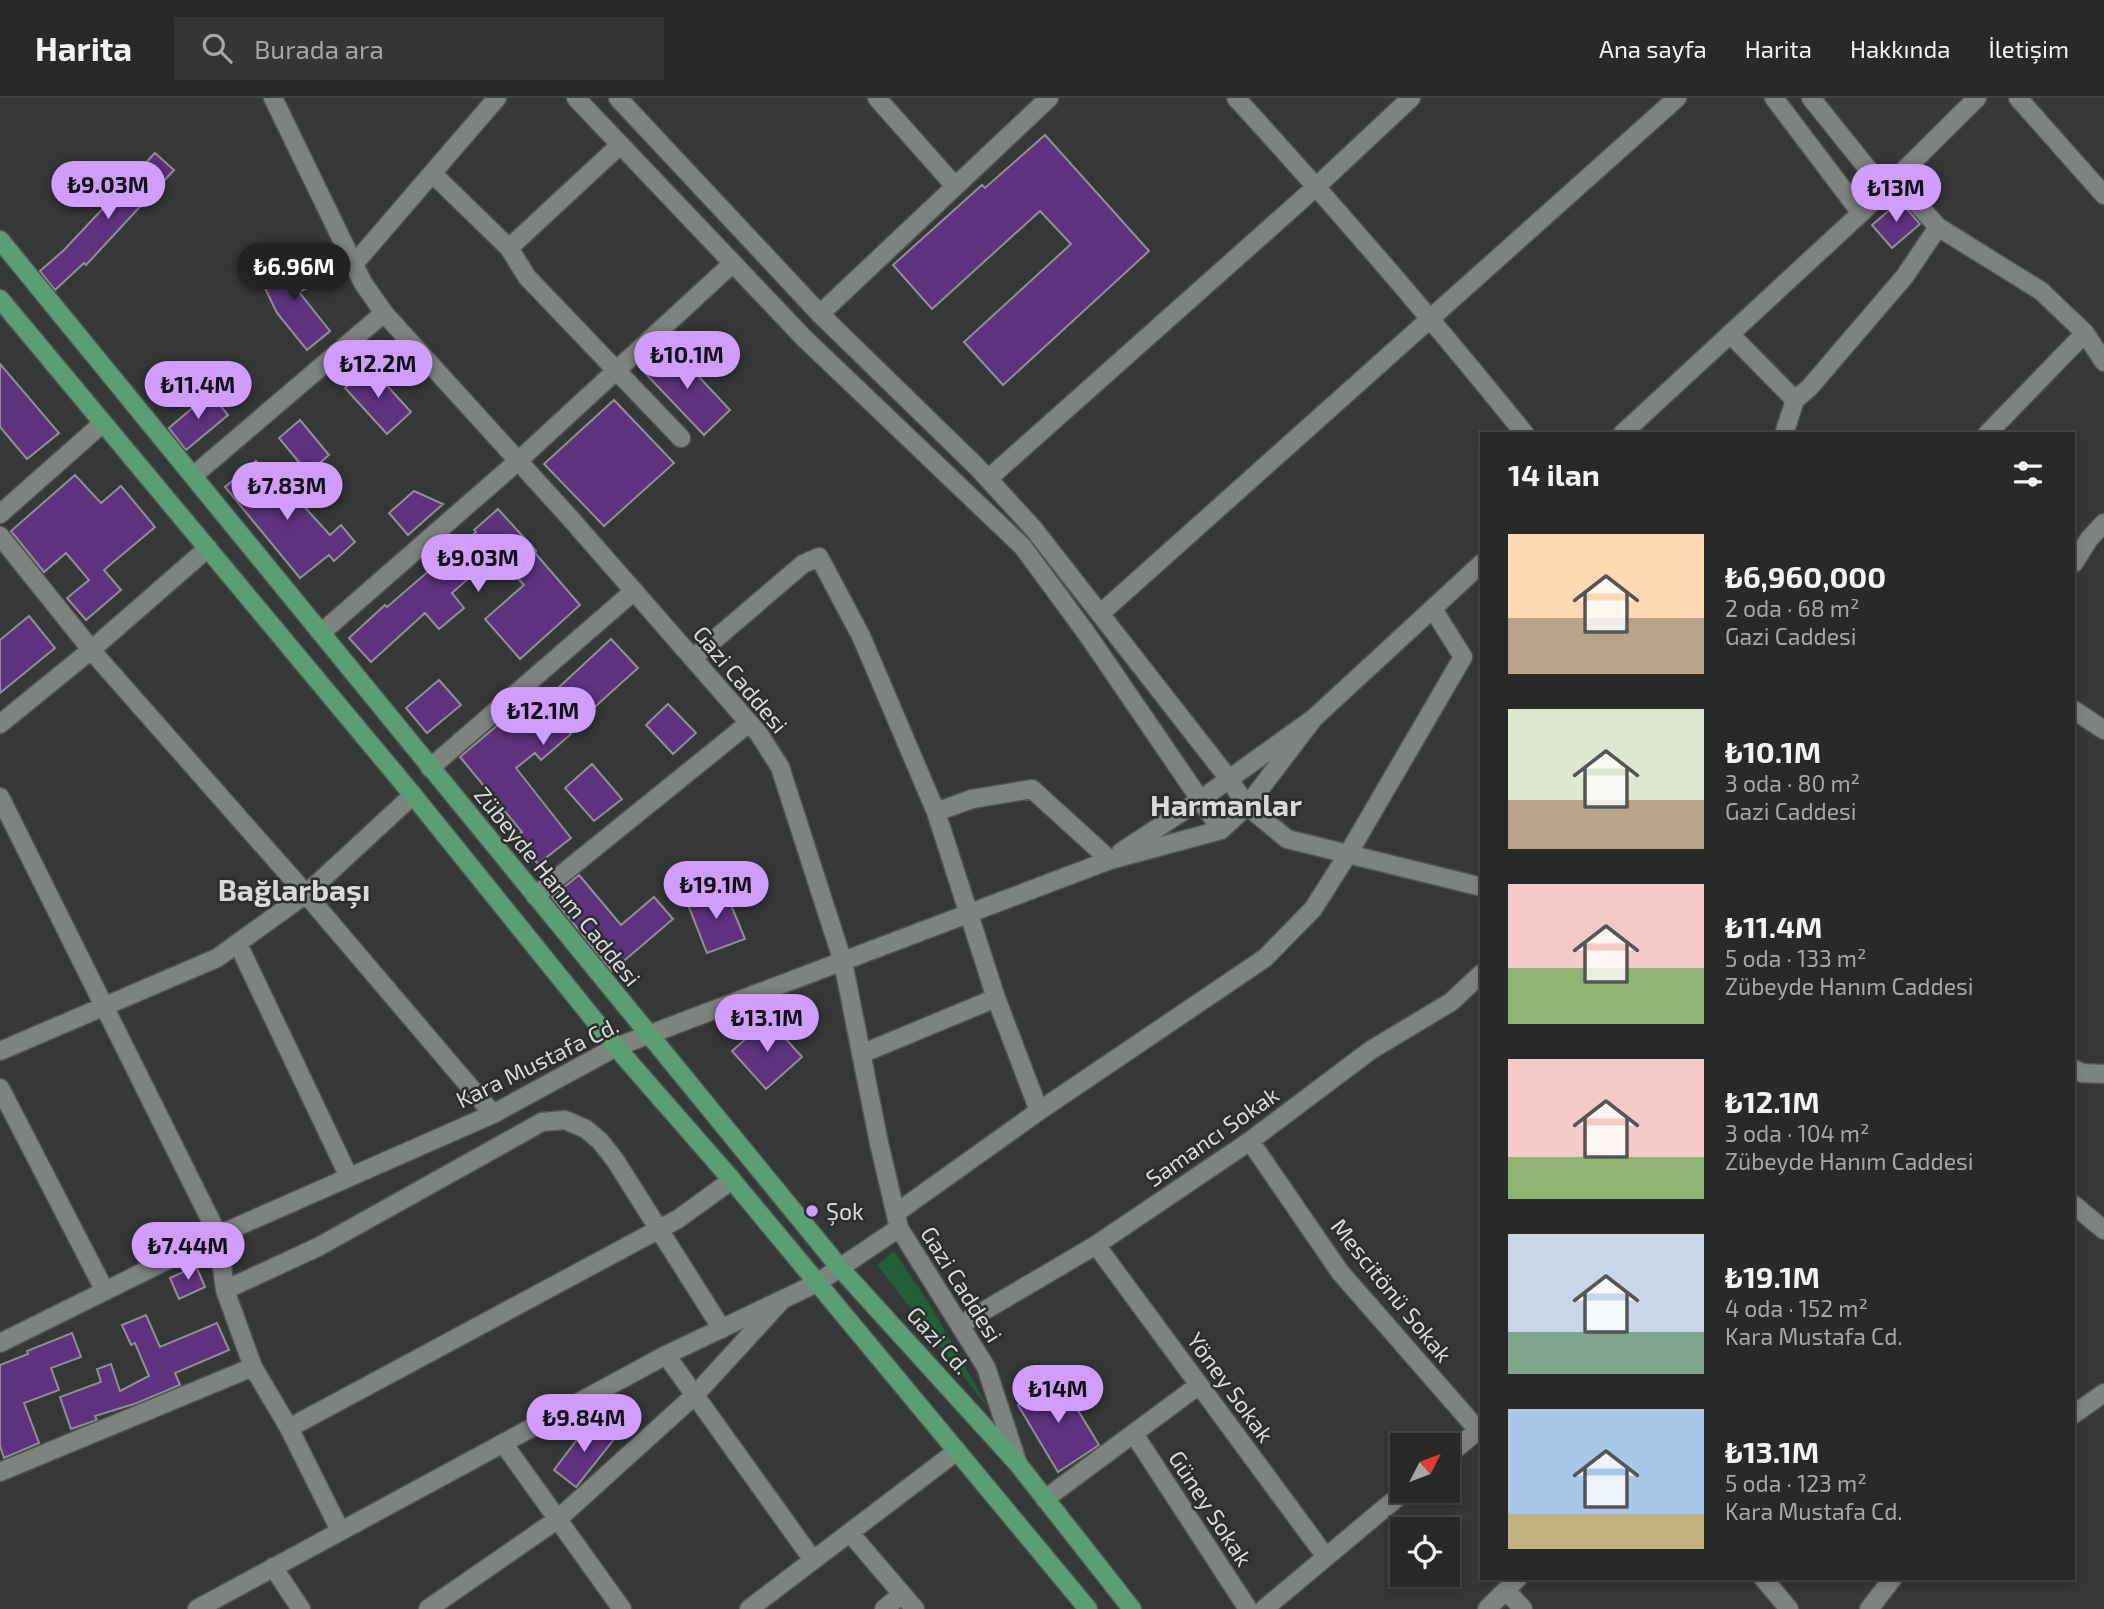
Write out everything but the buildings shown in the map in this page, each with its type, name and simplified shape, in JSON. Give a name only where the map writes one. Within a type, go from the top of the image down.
[{"type":"main road","name":"Zübeyde Hanım Caddesi","points":[[0,240],[840,1268]]},
{"type":"main road","points":[[0,299],[412,795],[616,1047],[732,1180],[1088,1609]]},
{"type":"main road","name":"Gazi Cd.","points":[[840,1268],[1017,1464],[1132,1609]]},
{"type":"street","name":"Gazi Caddesi","points":[[273,98],[363,283],[384,313],[693,658],[749,723],[780,767],[843,962],[897,1221],[986,1367],[1017,1464]]},
{"type":"street","points":[[354,264],[497,98]]},
{"type":"street","points":[[576,98],[804,338],[1023,547],[1087,634],[1221,830]]},
{"type":"street","points":[[618,98],[820,314],[988,479],[1033,528],[1229,779],[1247,806],[1287,839],[1480,887]]},
{"type":"street","points":[[877,98],[954,185]]},
{"type":"street","points":[[820,314],[1049,98]]},
{"type":"street","points":[[1236,98],[1317,186],[1432,319],[1523,432]]},
{"type":"street","points":[[988,479],[1317,186],[1410,98]]},
{"type":"street","points":[[1101,613],[1677,98]]},
{"type":"street","points":[[1774,98],[1861,213]]},
{"type":"street","points":[[1811,98],[1889,184],[1938,227],[2041,291],[2085,333],[2104,362]]},
{"type":"street","points":[[1624,432],[1861,213],[1977,98]]},
{"type":"street","points":[[2018,98],[2100,182]]},
{"type":"street","points":[[509,248],[620,145]]},
{"type":"street","points":[[433,174],[509,248],[527,277],[681,438]]},
{"type":"street","points":[[1785,432],[1795,400],[1810,387],[1905,276],[1938,227]]},
{"type":"street","points":[[321,633],[518,461],[733,263]]},
{"type":"street","points":[[193,477],[384,313]]},
{"type":"street","points":[[1989,432],[2085,333]]},
{"type":"street","points":[[1730,334],[1795,400]]},
{"type":"street","points":[[0,514],[103,423]]},
{"type":"street","points":[[2075,561],[2089,539],[2104,523]]},
{"type":"street","points":[[0,536],[92,650],[306,894],[493,1114]]},
{"type":"street","points":[[0,724],[92,650],[208,548]]},
{"type":"street","points":[[693,658],[803,564],[819,557],[861,636],[936,812],[996,998],[1039,1111]]},
{"type":"street","points":[[1110,860],[1200,800],[1314,718],[1480,565]]},
{"type":"street","points":[[430,768],[634,591]]},
{"type":"street","points":[[197,1609],[667,1355],[817,1283],[840,1268],[1039,1111],[1265,958],[1312,909],[1348,854],[1464,657],[1433,609]]},
{"type":"street","points":[[2075,711],[2104,730]]},
{"type":"street","points":[[1110,860],[1221,830],[1247,806],[1314,718]]},
{"type":"street","points":[[535,896],[749,723]]},
{"type":"street","points":[[936,812],[972,799],[1032,789],[1110,860]]},
{"type":"street","points":[[0,1051],[217,958],[306,894],[412,795]]},
{"type":"street","points":[[0,797],[218,1235],[225,1290],[253,1367],[289,1428],[340,1530]]},
{"type":"street","name":"Kara Mustafa Cd.","points":[[0,1343],[218,1235],[493,1114],[616,1047],[1110,860]]},
{"type":"street","points":[[237,944],[349,1177]]},
{"type":"street","name":"Samancı Sokak","points":[[960,1325],[1096,1245],[1250,1141],[1371,1051],[1451,1002],[1480,975]]},
{"type":"street","points":[[861,1054],[996,998]]},
{"type":"street","points":[[2075,1070],[2082,1073],[2104,1074]]},
{"type":"street","points":[[0,1088],[106,1291]]},
{"type":"street","points":[[225,1290],[318,1247],[542,1122],[565,1120],[586,1129],[615,1160],[722,1329]]},
{"type":"street","name":"Mescitönü Sokak","points":[[1250,1141],[1340,1272],[1480,1429]]},
{"type":"street","points":[[289,1428],[678,1219],[732,1180]]},
{"type":"street","points":[[2075,1206],[2104,1230]]},
{"type":"street","name":"Yöney Sokak","points":[[1096,1245],[1326,1557]]},
{"type":"street","points":[[428,1609],[558,1519],[695,1395],[783,1299]]},
{"type":"street","points":[[667,1355],[813,1560]]},
{"type":"street","points":[[0,1472],[253,1367]]},
{"type":"street","points":[[1045,1499],[1199,1385]]},
{"type":"street","points":[[2075,1413],[2104,1394]]},
{"type":"street","points":[[1460,1445],[1480,1429]]},
{"type":"street","name":"Güney Sokak","points":[[1134,1433],[1248,1609]]},
{"type":"street","points":[[503,1443],[622,1609]]},
{"type":"street","points":[[749,1609],[957,1451]]},
{"type":"street","points":[[1264,1609],[1391,1503]]},
{"type":"street","points":[[849,1533],[915,1609]]},
{"type":"street","points":[[272,1567],[301,1609]]},
{"type":"street","points":[[1765,1580],[1789,1609]]},
{"type":"street","points":[[1869,1609],[1891,1580]]},
{"type":"street","points":[[1487,1609],[1512,1584],[1523,1609]]},
{"type":"street","points":[[884,1609],[902,1594]]},
{"type":"green space","points":[[894,1251],[932,1308],[989,1409],[877,1265]]},
{"type":"place","name":"Şok","points":[[812,1211]]},
{"type":"district","name":"Harmanlar","points":[[1226,804]]},
{"type":"district","name":"Bağlarbaşı","points":[[294,889]]}]
